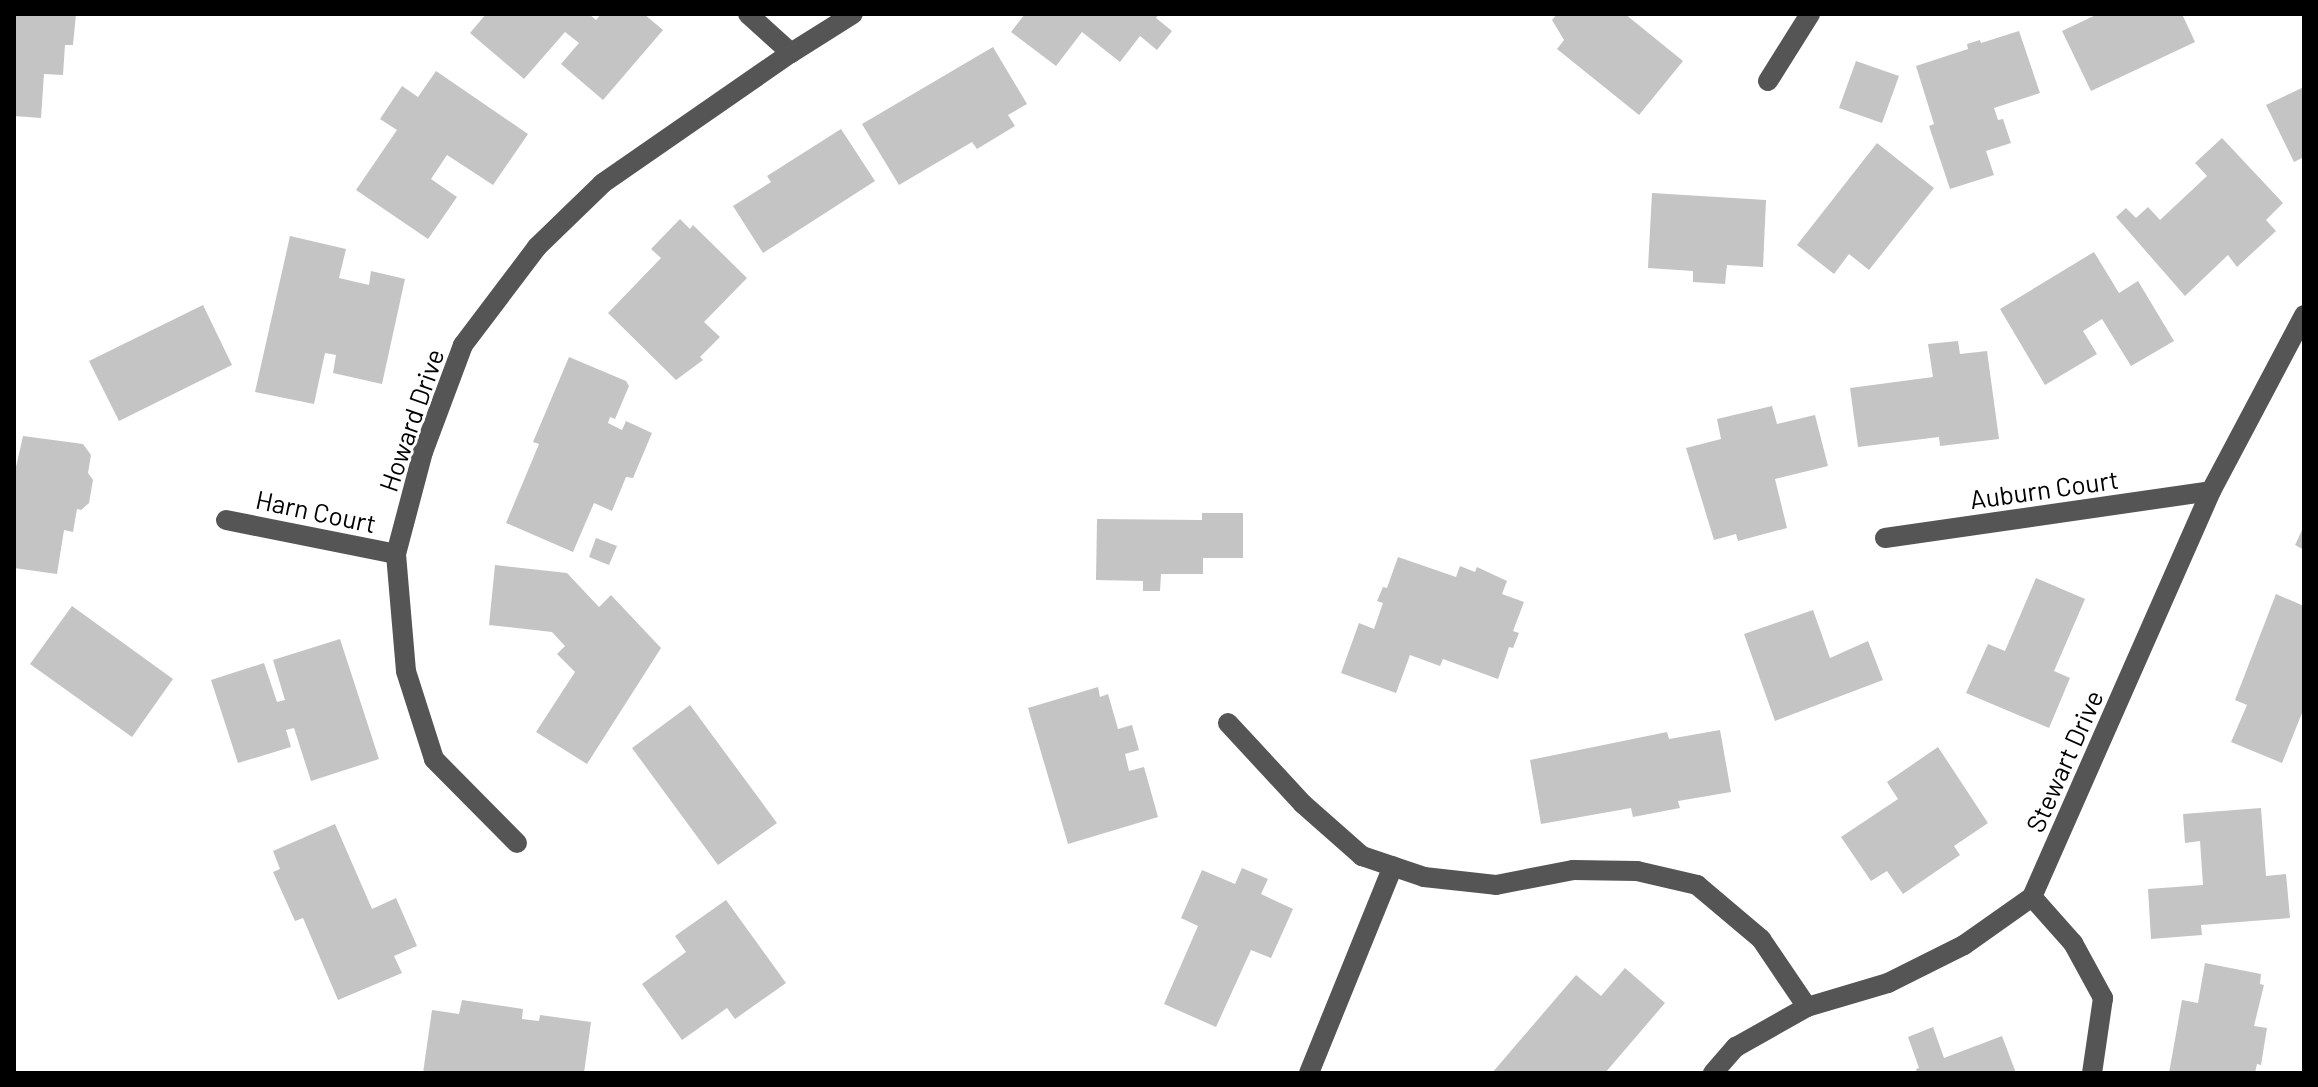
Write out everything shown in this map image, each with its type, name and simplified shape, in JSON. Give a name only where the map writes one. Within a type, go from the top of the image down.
[{"type":"street","points":[[748,14],[791,53]]},
{"type":"street","name":"Howard Drive","points":[[517,843],[434,759],[406,671],[396,554],[423,452],[463,345],[537,247],[603,183],[791,53],[853,14]]},
{"type":"street","points":[[1768,81],[1810,14]]},
{"type":"street","name":"Stewart Drive","points":[[2032,897],[2211,491],[2304,315]]},
{"type":"street","name":"Auburn Court","points":[[1885,538],[2211,491]]},
{"type":"street","name":"Harn Court","points":[[226,520],[396,554]]},
{"type":"street","points":[[1228,723],[1326,825],[1362,856],[1424,877],[1496,885],[1573,870],[1637,871],[1697,885],[1761,939],[1807,1007]]},
{"type":"street","points":[[1309,1073],[1393,866]]},
{"type":"street","points":[[1713,1073],[1736,1047],[1807,1007],[1901,976],[1964,945],[2032,897],[2073,943],[2103,998],[2092,1073]]},
{"type":"building","points":[[14,14],[76,14],[73,45],[65,45],[63,75],[44,74],[41,118],[14,116]]},
{"type":"building","points":[[486,14],[589,14],[596,20],[601,14],[644,14],[663,30],[603,100],[561,64],[579,43],[565,32],[524,79],[470,33]]},
{"type":"building","points":[[1025,14],[1159,14],[1156,18],[1172,31],[1157,50],[1140,36],[1120,62],[1082,32],[1056,66],[1011,32]]},
{"type":"building","points":[[1557,14],[1625,14],[1683,61],[1639,115],[1557,49],[1564,40],[1552,20]]},
{"type":"building","points":[[2098,14],[2182,14],[2195,42],[2091,91],[2062,31]]},
{"type":"building","points":[[2019,31],[2040,93],[1994,108],[1998,120],[2003,119],[2011,143],[1986,151],[1994,175],[1950,189],[1929,126],[1934,124],[1916,66],[1968,49],[1967,44],[1980,40],[1981,43]]},
{"type":"building","points":[[993,47],[1027,104],[1008,115],[1015,126],[977,149],[972,142],[899,185],[862,124]]},
{"type":"building","points":[[1856,61],[1899,76],[1882,123],[1839,108]]},
{"type":"building","points":[[436,71],[528,134],[493,185],[447,155],[431,179],[457,197],[428,239],[356,190],[397,130],[380,119],[402,86],[418,97]]},
{"type":"building","points":[[2304,87],[2304,157],[2294,162],[2266,105]]},
{"type":"building","points":[[841,129],[875,181],[763,253],[733,206],[771,182],[767,176]]},
{"type":"building","points":[[2222,138],[2283,203],[2266,220],[2276,231],[2237,267],[2228,255],[2185,296],[2116,217],[2126,208],[2136,218],[2148,207],[2160,220],[2207,176],[2195,163]]},
{"type":"building","points":[[1877,143],[1934,188],[1869,270],[1849,254],[1834,274],[1797,245]]},
{"type":"building","points":[[1652,193],[1766,200],[1763,267],[1727,265],[1725,284],[1693,282],[1693,271],[1648,268]]},
{"type":"building","points":[[680,219],[690,229],[693,225],[747,278],[704,322],[720,337],[700,357],[703,360],[676,380],[608,313],[661,258],[651,249]]},
{"type":"building","points":[[290,236],[346,249],[339,278],[369,285],[371,271],[405,279],[382,384],[333,373],[336,355],[325,353],[314,404],[255,392]]},
{"type":"building","points":[[2094,252],[2119,293],[2138,281],[2174,341],[2131,366],[2102,319],[2083,331],[2097,354],[2045,385],[2000,309]]},
{"type":"building","points":[[203,305],[232,365],[119,421],[89,361]]},
{"type":"building","points":[[1958,341],[1960,354],[1987,351],[1999,439],[1940,446],[1939,437],[1858,447],[1850,388],[1933,377],[1928,344]]},
{"type":"building","points":[[569,357],[626,381],[629,386],[615,419],[610,417],[608,423],[622,430],[626,421],[652,433],[633,478],[626,477],[612,511],[594,503],[573,552],[506,523],[539,444],[533,442]]},
{"type":"building","points":[[1772,406],[1777,424],[1815,415],[1828,466],[1775,479],[1787,528],[1738,541],[1736,534],[1714,540],[1686,448],[1721,439],[1717,419]]},
{"type":"building","points":[[23,436],[83,444],[91,455],[88,473],[93,480],[89,503],[81,510],[77,509],[73,532],[64,530],[57,574],[14,568],[14,476]]},
{"type":"building","points":[[1202,513],[1243,513],[1243,558],[1203,558],[1203,574],[1161,574],[1160,591],[1143,591],[1143,581],[1096,580],[1097,519],[1202,520]]},
{"type":"building","points":[[2304,526],[2304,550],[2295,545]]},
{"type":"building","points":[[596,538],[617,546],[609,565],[589,557]]},
{"type":"building","points":[[1398,557],[1456,577],[1460,566],[1475,572],[1477,567],[1507,581],[1502,594],[1524,602],[1513,631],[1519,633],[1513,648],[1509,647],[1498,679],[1443,659],[1440,666],[1410,655],[1396,693],[1341,673],[1359,623],[1374,629],[1383,603],[1377,601],[1383,587],[1387,588]]},
{"type":"building","points":[[495,565],[567,573],[599,607],[611,595],[661,648],[587,764],[536,732],[575,672],[557,654],[565,646],[552,632],[489,625]]},
{"type":"building","points":[[2036,578],[2085,599],[2054,671],[2070,678],[2049,728],[1966,693],[1988,644],[2005,651]]},
{"type":"building","points":[[2276,594],[2304,606],[2304,708],[2282,763],[2231,742],[2247,705],[2235,700]]},
{"type":"building","points":[[72,606],[173,679],[132,737],[30,664]]},
{"type":"building","points":[[1813,610],[1830,658],[1868,641],[1883,680],[1775,721],[1744,634]]},
{"type":"building","points":[[340,639],[379,759],[311,781],[294,728],[286,730],[291,747],[238,763],[211,680],[264,663],[277,702],[285,700],[273,660]]},
{"type":"building","points":[[1098,687],[1100,697],[1108,694],[1118,729],[1132,725],[1139,750],[1125,754],[1129,771],[1144,767],[1158,817],[1068,844],[1028,708]]},
{"type":"building","points":[[690,705],[777,823],[718,865],[632,748]]},
{"type":"building","points":[[1720,730],[1731,792],[1678,801],[1680,808],[1633,817],[1631,808],[1541,824],[1530,760],[1667,732],[1669,739]]},
{"type":"building","points":[[1938,747],[1988,823],[1954,846],[1960,855],[1903,894],[1887,871],[1871,881],[1841,837],[1898,799],[1887,782]]},
{"type":"building","points":[[2261,808],[2266,876],[2286,874],[2290,918],[2201,925],[2202,935],[2151,939],[2148,889],[2203,885],[2200,841],[2185,843],[2183,814]]},
{"type":"building","points":[[335,824],[372,909],[396,898],[417,946],[394,956],[402,973],[338,1000],[303,918],[295,921],[273,872],[280,869],[273,851]]},
{"type":"building","points":[[1242,868],[1268,879],[1261,894],[1293,909],[1271,958],[1251,950],[1216,1027],[1164,1004],[1198,926],[1181,918],[1202,870],[1235,884]]},
{"type":"building","points":[[726,900],[786,983],[735,1019],[727,1008],[682,1040],[642,984],[686,952],[675,936]]},
{"type":"building","points":[[2205,963],[2261,974],[2260,984],[2264,985],[2254,1026],[2267,1028],[2261,1065],[2257,1064],[2255,1073],[2169,1073],[2182,1000],[2198,1003]]},
{"type":"building","points":[[1625,968],[1665,1003],[1605,1073],[1492,1073],[1576,975],[1601,996]]},
{"type":"building","points":[[462,1000],[523,1009],[522,1019],[539,1021],[540,1015],[591,1022],[584,1073],[423,1073],[432,1010],[459,1014]]},
{"type":"building","points":[[1933,1027],[1944,1058],[2002,1036],[2016,1073],[1917,1073],[1916,1069],[1919,1068],[1908,1037]]}]
